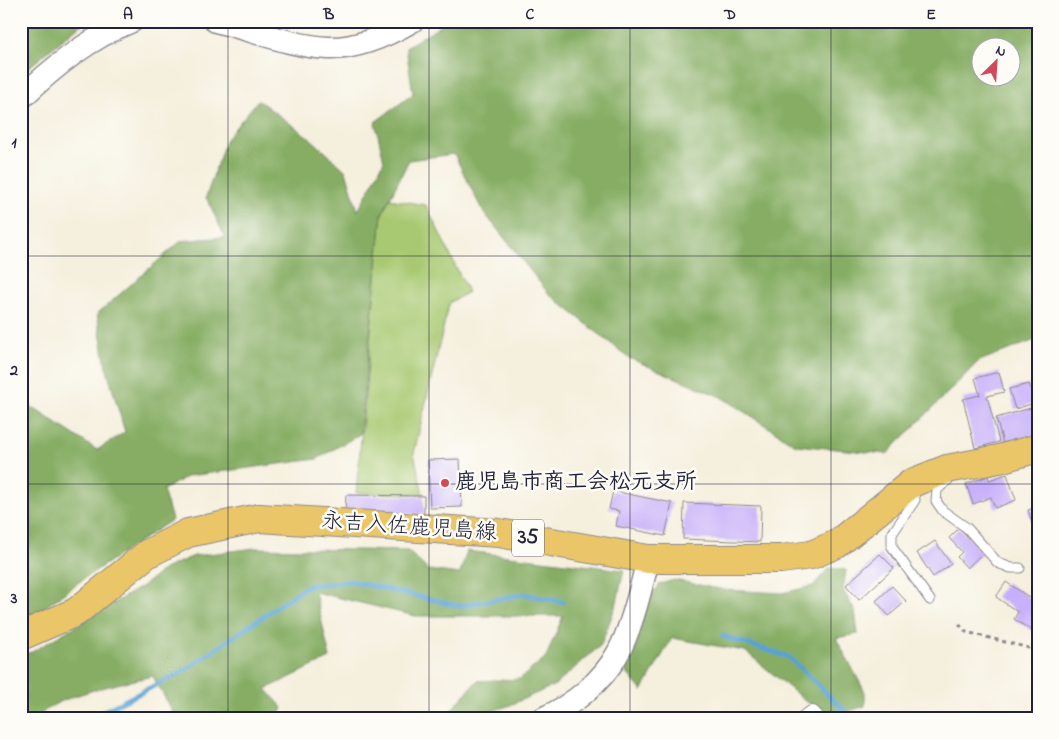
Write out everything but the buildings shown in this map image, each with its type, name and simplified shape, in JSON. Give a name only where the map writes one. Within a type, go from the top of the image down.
[{"type":"main road","name":"永吉入佐鹿児島線","points":[[21,636],[76,612],[147,554],[188,533],[259,518],[499,533],[648,558],[781,559],[811,555],[838,544],[912,484],[947,469],[999,459],[1038,448]]},
{"type":"street","points":[[21,98],[84,46],[115,28],[132,21]]},
{"type":"street","points":[[216,21],[268,37],[329,48],[363,43],[412,21]]},
{"type":"street","points":[[544,718],[579,697],[602,674],[618,653],[643,583],[648,558]]},
{"type":"street","points":[[807,718],[812,715],[815,718]]},
{"type":"lane","points":[[959,466],[937,490],[936,501],[943,511],[967,528],[998,563],[1011,568],[1020,568]]},
{"type":"lane","points":[[912,484],[915,500],[892,534],[892,547],[930,600]]},
{"type":"path","points":[[959,624],[966,632],[1029,648],[1038,648]]},
{"type":"green space","points":[[21,21],[88,21],[79,26],[21,74]]},
{"type":"green space","points":[[448,21],[1038,21],[1038,339],[979,361],[887,454],[796,445],[721,397],[629,358],[549,294],[482,210],[454,154],[409,160],[382,214],[360,434],[317,459],[188,476],[163,490],[172,520],[83,579],[35,615],[21,619],[21,400],[97,450],[125,432],[106,367],[97,314],[181,241],[225,237],[206,197],[226,139],[258,100],[311,139],[346,171],[358,211],[384,161],[375,122],[413,94],[406,47]]},
{"type":"green space","points":[[389,199],[426,205],[468,292],[449,303],[414,453],[423,494],[356,493],[382,214]]},
{"type":"green space","points":[[255,548],[408,551],[428,570],[460,574],[467,551],[624,570],[617,602],[601,645],[555,685],[508,706],[468,718],[444,718],[477,681],[520,679],[546,657],[563,616],[415,616],[315,592],[330,658],[266,689],[283,708],[278,718],[176,718],[153,676],[73,697],[46,710],[38,718],[21,718],[21,654],[32,652],[144,585],[166,568],[194,556]]},
{"type":"green space","points":[[829,568],[846,570],[843,590],[855,611],[858,634],[836,638],[865,692],[865,706],[833,716],[808,703],[745,651],[672,638],[642,691],[621,666],[653,594],[660,584],[674,580],[725,590],[782,593],[813,586]]},
{"type":"waterway","points":[[95,718],[106,710],[184,671],[307,586],[351,581],[459,606],[524,594],[563,602]]},
{"type":"waterway","points":[[722,636],[789,657],[852,718]]},
{"type":"place","name":"鹿児島市商工会松元支所","points":[[445,483]]}]
